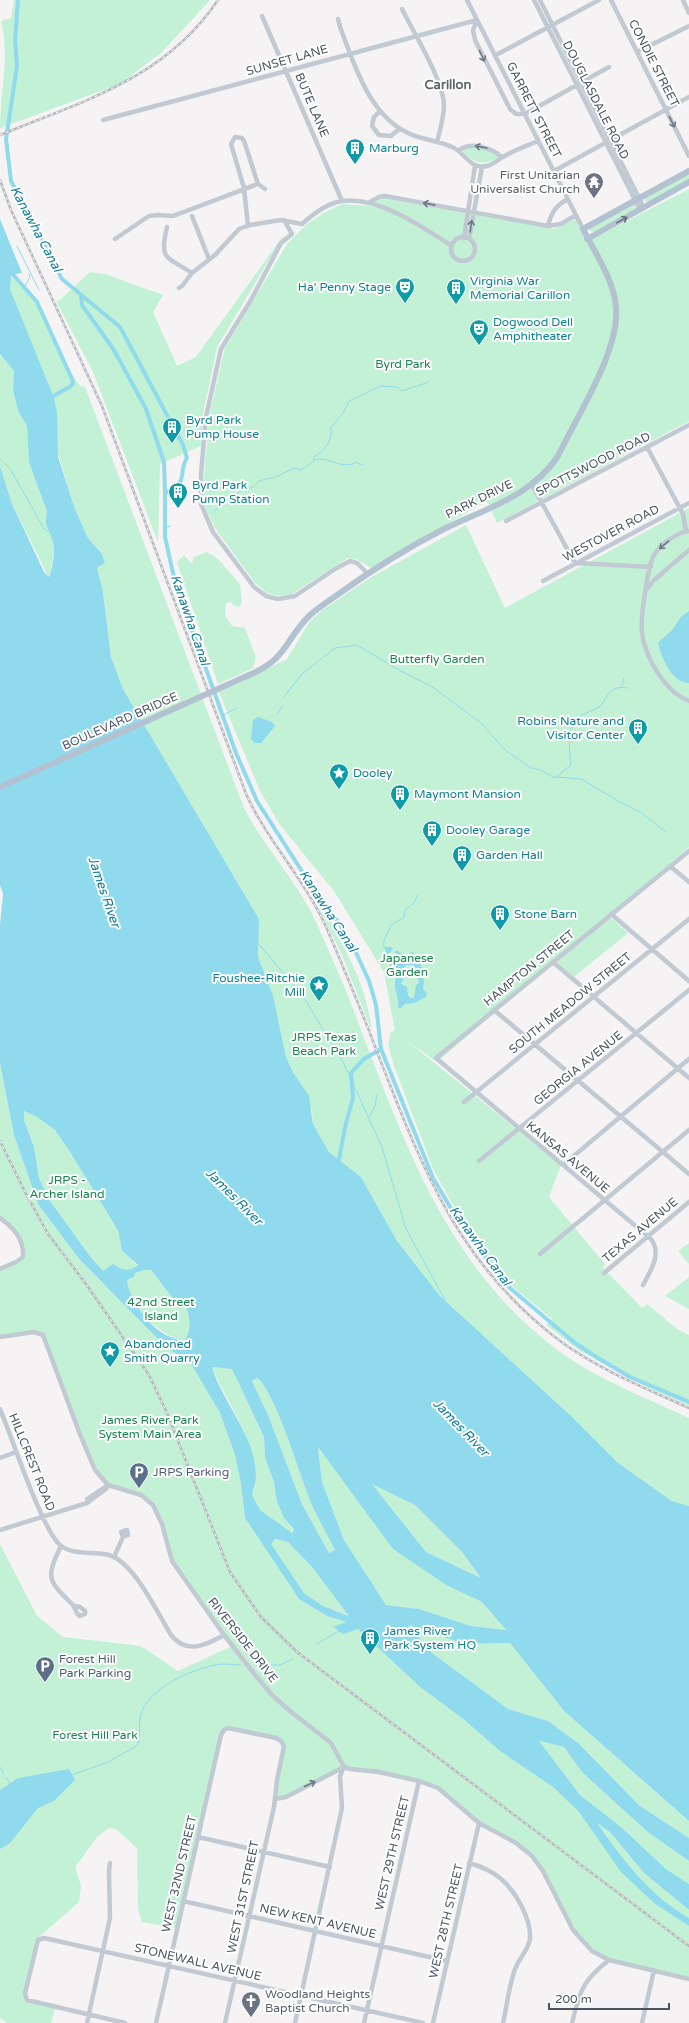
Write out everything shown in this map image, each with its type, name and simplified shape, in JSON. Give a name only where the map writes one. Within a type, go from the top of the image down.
[{"type":"main road","points":[[582,229],[689,171]]},
{"type":"main road","points":[[587,239],[689,182]]},
{"type":"main road","name":"PARK DRIVE","points":[[249,676],[272,664],[310,615],[367,573],[442,530],[495,506],[532,485],[549,469],[558,456],[603,365],[612,345],[616,327],[616,307],[610,283],[582,229]]},
{"type":"main road","name":"BOULEVARD BRIDGE","points":[[0,787],[249,676]]},
{"type":"street","name":"GARRETT STREET","points":[[467,0],[582,229]]},
{"type":"street","name":"DOUGLASDALE ROAD","points":[[534,0],[550,26],[580,84],[642,209]]},
{"type":"street","name":"DOUGLASDALE ROAD","points":[[540,0],[550,26]]},
{"type":"street","points":[[496,56],[599,0]]},
{"type":"street","name":"CONDIE STREET","points":[[611,0],[689,156]]},
{"type":"street","points":[[683,0],[689,13]]},
{"type":"street","points":[[402,9],[438,81],[443,97],[444,107],[437,142]]},
{"type":"street","name":"BUTE LANE","points":[[262,16],[342,201]]},
{"type":"street","points":[[338,18],[350,53],[366,88],[380,111],[399,129],[415,136],[458,150],[475,166],[482,167],[491,165],[502,157],[538,141]]},
{"type":"street","name":"SUNSET LANE","points":[[103,120],[477,20]]},
{"type":"street","points":[[477,20],[472,30],[473,35],[494,78],[513,112],[516,114],[525,114],[608,68]]},
{"type":"street","points":[[637,52],[689,26]]},
{"type":"street","points":[[554,171],[689,97]]},
{"type":"street","points":[[380,111],[374,117],[372,126],[379,135],[391,136],[399,129]]},
{"type":"street","points":[[248,226],[244,188],[231,144],[235,138],[242,138],[244,141],[258,184],[265,189]]},
{"type":"street","points":[[458,150],[467,146],[477,146],[489,149],[502,157]]},
{"type":"street","points":[[464,238],[475,166]]},
{"type":"street","points":[[469,239],[482,167]]},
{"type":"street","points":[[115,240],[149,216],[173,216],[258,184]]},
{"type":"street","points":[[370,202],[379,197],[385,196],[548,226],[561,224],[576,215]]},
{"type":"street","points":[[548,226],[551,214],[555,208],[568,199]]},
{"type":"street","points":[[179,288],[192,273],[220,250],[235,232],[248,226],[284,220],[302,224],[322,209],[342,201],[370,202],[398,215],[452,246],[454,256],[459,260],[466,261],[472,257],[475,251],[473,244],[469,239],[458,239],[452,246]]},
{"type":"street","points":[[192,216],[209,259]]},
{"type":"street","points":[[284,220],[292,234],[281,243],[251,300],[220,349],[206,417],[201,474],[201,504],[213,532],[254,587],[266,596],[278,599],[295,596],[335,569],[350,561],[358,563],[367,573]]},
{"type":"street","points":[[168,228],[163,246],[164,252],[168,258],[192,273]]},
{"type":"street","name":"SPOTTSWOOD ROAD","points":[[506,521],[689,425]]},
{"type":"street","points":[[647,447],[685,520],[687,531],[662,546],[654,555],[641,618],[642,633],[647,653],[669,686],[679,696],[689,701]]},
{"type":"street","points":[[532,485],[574,563],[651,567]]},
{"type":"street","name":"WESTOVER ROAD","points":[[543,581],[574,563],[689,503]]},
{"type":"street","points":[[647,590],[653,580],[689,550]]},
{"type":"street","name":"HAMPTON STREET","points":[[437,1056],[689,851]]},
{"type":"street","points":[[670,866],[689,882]]},
{"type":"street","points":[[611,914],[689,981]]},
{"type":"street","name":"SOUTH MEADOW STREET","points":[[464,1102],[689,920]]},
{"type":"street","points":[[553,962],[689,1078]]},
{"type":"street","name":"GEORGIA AVENUE","points":[[479,1161],[689,990]]},
{"type":"street","points":[[494,1010],[689,1174]]},
{"type":"street","name":"KANSAS AVENUE","points":[[437,1056],[437,1060],[648,1237],[655,1246],[656,1255],[643,1285]]},
{"type":"street","points":[[562,1165],[689,1059]]},
{"type":"street","points":[[540,1254],[689,1130]]},
{"type":"street","name":"TEXAS AVENUE","points":[[604,1273],[689,1202]]},
{"type":"street","points":[[0,1218],[13,1228],[23,1247],[23,1257],[0,1269]]},
{"type":"street","points":[[0,1337],[34,1332],[43,1335],[92,1464],[100,1477],[108,1485],[82,1504],[0,1530]]},
{"type":"street","name":"HILLCREST ROAD","points":[[0,1409],[30,1491],[42,1516],[60,1546]]},
{"type":"street","points":[[0,1458],[16,1452]]},
{"type":"street","name":"RIVERSIDE DRIVE","points":[[108,1485],[141,1495],[153,1505],[162,1524],[172,1561],[224,1635],[272,1695],[290,1712],[329,1741],[344,1767]]},
{"type":"street","points":[[114,1557],[123,1537]]},
{"type":"street","points":[[75,1606],[56,1588],[52,1580],[51,1569],[60,1546],[75,1551],[114,1557],[125,1564],[134,1573],[171,1635],[179,1643],[201,1646],[209,1644],[224,1635]]},
{"type":"street","name":"WEST 31ST STREET","points":[[224,1730],[228,1728],[278,1738],[283,1742],[284,1747],[277,1780],[275,1799],[225,2023]]},
{"type":"street","name":"WEST 32ND STREET","points":[[156,2023],[221,1735],[224,1730]]},
{"type":"street","points":[[344,1767],[379,1772],[419,1781],[441,1790],[479,1823],[516,1843],[532,1856],[543,1871],[577,1936],[592,1951],[609,1960],[689,1979]]},
{"type":"street","points":[[275,1799],[286,1797],[304,1786],[335,1773],[344,1767]]},
{"type":"street","points":[[295,2023],[342,1808],[340,1776],[344,1767]]},
{"type":"street","name":"WEST 29TH STREET","points":[[364,2023],[419,1781]]},
{"type":"street","name":"WEST 28TH STREET","points":[[433,2023],[479,1823]]},
{"type":"street","points":[[198,1837],[330,1867]]},
{"type":"street","points":[[86,2023],[110,1918],[110,1863]]},
{"type":"street","points":[[470,1863],[487,1869],[506,1882],[517,1896],[527,1918],[530,1933],[529,1942],[514,1974],[503,2023]]},
{"type":"street","name":"NEW KENT AVENUE","points":[[184,1901],[447,1961]]},
{"type":"street","name":"STONEWALL AVENUE","points":[[88,2015],[31,2002],[26,1998],[25,1993],[39,1938],[424,2023]]},
{"type":"street","points":[[572,2023],[583,1985],[590,1975],[609,1960]]},
{"type":"street","points":[[642,2023],[654,1970]]},
{"type":"street","points":[[88,2015],[125,2023]]},
{"type":"green space","points":[[14,0],[210,0],[162,52],[120,84],[0,128],[5,61],[4,34],[1,21],[11,18]]},
{"type":"green space","points":[[473,147],[486,149],[499,157],[484,163],[475,161],[462,150]]},
{"type":"green space","points":[[689,173],[689,180],[648,202],[645,201],[645,198]]},
{"type":"green space","name":"Byrd Park","points":[[689,189],[689,421],[497,523],[487,501],[371,568],[356,559],[348,558],[292,594],[279,596],[267,593],[255,583],[215,528],[205,507],[203,490],[209,416],[225,348],[287,244],[306,225],[322,214],[342,204],[371,206],[377,201],[385,198],[554,229],[576,219],[588,241]]},
{"type":"green space","points":[[633,204],[636,206],[635,209],[593,232],[590,231],[590,228]]},
{"type":"green space","points":[[285,233],[217,347],[203,414],[201,446],[160,464],[158,542],[93,372],[56,301],[60,300],[90,272],[105,274],[163,295],[153,312],[177,366],[196,357]]},
{"type":"green space","name":"JRPS Texas Beach Park","points":[[7,268],[34,297],[43,312],[73,376],[80,386],[85,387],[244,808],[252,823],[301,894],[317,924],[413,1159],[435,1203],[460,1244],[488,1284],[521,1320],[560,1352],[590,1371],[623,1388],[689,1418],[689,1506],[672,1501],[618,1463],[571,1416],[440,1296],[397,1241],[361,1177],[329,1152],[313,1124],[312,1110],[286,1057],[273,995],[258,957],[259,919],[123,689],[111,657],[103,592],[97,568],[105,563],[102,554],[88,538],[75,509],[10,299]]},
{"type":"green space","points":[[0,354],[14,371],[13,390],[18,411],[27,426],[29,462],[47,513],[46,521],[54,543],[52,566],[49,578],[12,504],[0,466]]},
{"type":"green space","points":[[689,508],[689,847],[437,1062],[406,1040],[561,1165],[549,1197],[605,1264],[603,1268],[642,1308],[647,1304],[677,1329],[689,1335],[689,1406],[649,1388],[580,1351],[546,1325],[552,1319],[512,1286],[487,1256],[457,1212],[434,1171],[394,1066],[388,1045],[391,1032],[395,1031],[384,972],[334,891],[280,825],[260,791],[218,690],[257,674],[287,659],[310,621],[324,609],[370,578],[466,525],[505,608]]},
{"type":"green space","points":[[207,552],[218,559],[240,584],[242,603],[239,607],[234,606],[231,602],[226,603],[225,616],[232,626],[245,628],[256,657],[253,668],[218,684],[177,562],[184,555],[192,564],[194,557]]},
{"type":"green space","points":[[312,894],[319,901],[353,966],[367,1003],[372,1032],[342,955]]},
{"type":"green space","points":[[609,919],[612,919],[628,933],[574,977],[558,963],[558,961]]},
{"type":"green space","points":[[0,1063],[14,1135],[38,1204],[80,1260],[101,1282],[190,1362],[220,1413],[235,1455],[241,1484],[245,1518],[299,1599],[327,1616],[346,1622],[334,1628],[339,1631],[358,1629],[420,1687],[462,1718],[500,1751],[553,1787],[579,1812],[596,1836],[655,1904],[689,1926],[689,1979],[604,1958],[581,1940],[543,1871],[528,1852],[488,1829],[434,1786],[344,1767],[290,1794],[275,1799],[284,1747],[280,1739],[229,1728],[224,1730],[177,1928],[142,1922],[138,1909],[137,1848],[116,1829],[109,1828],[97,1837],[76,1866],[81,1886],[79,1902],[38,1938],[26,1998],[55,2008],[51,2023],[7,2023],[0,2018],[0,1544],[37,1616],[63,1637],[141,1646],[178,1671],[232,1646],[176,1569],[162,1524],[146,1498],[108,1485],[95,1470],[56,1366],[40,1333],[0,1337],[0,1269],[23,1257],[23,1251],[17,1234],[0,1218]]},
{"type":"green space","name":"JRPS - Archer Island","points":[[24,1111],[37,1117],[55,1130],[118,1231],[122,1251],[138,1266],[132,1270],[103,1271],[89,1255],[50,1201],[39,1178],[34,1147],[24,1120]]},
{"type":"green space","points":[[689,1243],[689,1264],[678,1251]]},
{"type":"green space","name":"42nd Street Island","points":[[144,1270],[151,1270],[178,1305],[186,1306],[190,1324],[184,1342],[174,1338],[155,1326],[134,1301],[127,1280],[134,1277],[135,1273]]},
{"type":"green space","points":[[689,1277],[689,1309],[665,1296]]},
{"type":"green space","points":[[212,1367],[232,1369],[264,1437],[265,1458],[274,1482],[277,1502],[284,1518],[294,1529],[291,1533],[260,1510],[252,1495],[256,1476],[255,1462],[251,1448],[246,1434]]},
{"type":"green space","points":[[257,1378],[264,1385],[271,1398],[286,1432],[311,1502],[335,1550],[329,1553],[302,1504],[268,1415],[252,1381]]},
{"type":"green space","points":[[318,1447],[333,1466],[448,1586],[482,1602],[506,1630],[471,1626],[419,1609],[386,1605],[344,1540],[322,1482]]},
{"type":"green space","points":[[371,1483],[415,1505],[462,1552],[481,1578],[426,1552]]},
{"type":"green space","points":[[274,1539],[288,1542],[312,1567],[350,1616],[323,1606],[304,1593],[270,1544]]},
{"type":"green space","points":[[409,1624],[464,1644],[510,1643],[564,1711],[689,1821],[689,1838],[640,1806],[578,1743],[548,1721],[508,1709],[432,1653]]},
{"type":"green space","points":[[538,1741],[564,1747],[582,1772],[609,1797],[649,1833],[689,1861],[689,1884],[666,1869],[621,1827],[580,1795]]},
{"type":"green space","points":[[596,1822],[610,1832],[644,1873],[689,1910],[689,1918],[661,1899],[637,1876]]},
{"type":"water","name":"James River","points":[[0,219],[22,273],[11,275],[10,289],[54,398],[57,413],[58,457],[75,509],[88,538],[102,554],[105,563],[97,568],[103,592],[111,657],[123,689],[259,919],[258,957],[273,995],[286,1057],[294,1074],[309,1096],[313,1124],[329,1152],[361,1177],[397,1241],[440,1296],[571,1416],[618,1463],[672,1501],[689,1506],[689,1821],[564,1711],[510,1643],[464,1644],[409,1625],[432,1653],[508,1709],[548,1721],[578,1743],[640,1806],[689,1838],[689,1861],[649,1833],[609,1797],[582,1772],[564,1747],[539,1741],[580,1795],[621,1827],[666,1869],[689,1884],[689,1910],[644,1873],[610,1832],[597,1823],[627,1863],[649,1888],[661,1899],[689,1918],[689,1926],[655,1904],[621,1872],[579,1812],[553,1787],[500,1751],[462,1718],[420,1687],[358,1629],[343,1634],[333,1627],[346,1622],[327,1616],[299,1599],[245,1518],[241,1484],[235,1455],[220,1413],[190,1362],[182,1354],[179,1355],[168,1349],[80,1260],[38,1204],[14,1135],[0,1063],[0,925],[3,894],[0,885],[0,466],[12,504],[44,572],[49,577],[54,555],[54,546],[46,524],[47,512],[29,462],[27,426],[18,411],[13,390],[14,371],[0,354]],"holes":[[[24,1111],[37,1117],[55,1130],[118,1231],[122,1251],[138,1265],[135,1268],[126,1270],[113,1264],[103,1271],[89,1255],[50,1201],[39,1178],[34,1147],[24,1120]],[[144,1270],[151,1270],[178,1305],[186,1306],[190,1324],[184,1342],[169,1337],[161,1332],[144,1316],[131,1295],[127,1280],[134,1277],[135,1273]],[[212,1367],[232,1369],[264,1437],[265,1458],[274,1482],[277,1502],[284,1518],[294,1529],[292,1533],[260,1510],[252,1495],[256,1481],[255,1461],[245,1434]],[[257,1378],[264,1385],[271,1398],[286,1432],[311,1502],[335,1550],[329,1553],[302,1504],[268,1415],[252,1381]],[[318,1447],[393,1549],[448,1586],[482,1602],[506,1630],[471,1626],[419,1609],[386,1605],[344,1540],[322,1482]],[[372,1484],[415,1505],[462,1552],[481,1578],[426,1552]],[[275,1539],[288,1542],[312,1567],[349,1616],[323,1606],[304,1593],[271,1544]]]},
{"type":"water","points":[[689,611],[689,683],[677,679],[668,668],[658,643],[672,630],[681,617]]},
{"type":"water","points":[[258,717],[272,722],[275,726],[261,743],[254,743],[251,739],[253,720]]},
{"type":"water","points":[[384,947],[391,947],[393,949],[389,953],[388,957],[394,964],[397,962],[395,950],[400,952],[406,960],[410,958],[409,954],[412,952],[414,954],[411,958],[413,961],[420,960],[424,982],[423,989],[427,993],[426,997],[398,1008],[395,986],[396,978],[386,958]],"holes":[[[405,965],[414,965],[419,983],[416,985],[414,998],[411,998],[408,996],[407,987],[401,984],[404,977]]]},
{"type":"water","points":[[69,1769],[75,1780],[54,1801],[38,1808],[10,1843],[0,1849],[0,1790],[18,1778]]},
{"type":"waterway","name":"Kanawha Canal","points":[[18,0],[15,40],[17,66],[6,139],[11,181],[62,279],[120,327],[183,445],[187,458],[184,463],[181,481],[173,489],[165,493],[165,537],[175,582],[236,753],[257,801],[305,876],[331,911],[353,946],[369,981],[376,1005],[381,1049],[433,1178],[462,1227],[510,1288],[575,1343],[598,1358],[630,1377],[689,1402]]},
{"type":"waterway","points":[[17,246],[39,290]]},
{"type":"waterway","points":[[10,271],[37,302],[72,379],[73,383],[71,386],[50,398]]},
{"type":"waterway","points":[[25,286],[30,277],[29,274]]},
{"type":"waterway","points":[[81,296],[82,305],[114,350],[146,409],[164,462],[165,493]]},
{"type":"waterway","points":[[214,511],[241,491],[253,487],[259,481],[278,476],[294,468],[301,470],[314,461],[314,457],[328,444],[331,435],[331,427],[343,413],[349,401],[381,386],[397,387],[402,391],[429,382]]},
{"type":"waterway","points":[[0,459],[11,470],[44,529],[48,531]]},
{"type":"waterway","points":[[315,460],[325,459],[346,465],[357,462],[363,465]]},
{"type":"waterway","name":"Kanawha Canal","points":[[165,528],[171,526]]},
{"type":"waterway","points":[[284,697],[301,675],[335,648],[357,645],[397,669],[431,686],[481,723],[505,750],[531,768],[556,777],[571,765],[569,738],[573,723],[582,715],[599,707],[613,690],[617,688],[627,688]]},
{"type":"waterway","points":[[622,686],[624,678]]},
{"type":"waterway","points":[[277,715],[283,705]]},
{"type":"waterway","points":[[223,715],[237,708]]},
{"type":"waterway","points":[[556,777],[581,779],[640,812],[666,832]]},
{"type":"waterway","points":[[384,947],[385,938],[391,925],[404,917],[405,910],[414,903],[418,894]]},
{"type":"waterway","points":[[258,943],[304,998],[343,1062],[382,1147],[406,1229],[445,1300]]},
{"type":"waterway","points":[[339,1159],[346,1123],[353,1098],[351,1073],[364,1059],[381,1049]]},
{"type":"waterway","points":[[369,1118],[375,1106],[377,1095]]},
{"type":"waterway","points":[[317,1644],[339,1631]]},
{"type":"waterway","points":[[255,1665],[280,1665],[293,1659]]},
{"type":"waterway","points":[[72,1775],[108,1762],[138,1745],[141,1714],[145,1705],[161,1688],[183,1676],[205,1667],[224,1664],[240,1665]]},
{"type":"waterway","points":[[0,1767],[4,1774]]},
{"type":"waterway","points":[[7,1778],[10,1784]]},
{"type":"railway","points":[[0,135],[91,98],[148,68],[173,50],[197,27],[218,0]]},
{"type":"railway","points":[[0,180],[11,210],[102,406],[246,794],[265,829],[309,894],[327,929],[395,1099],[429,1176],[448,1213],[470,1248],[495,1280],[525,1312],[560,1341],[607,1370],[689,1408]]},
{"type":"railway","points":[[0,1141],[48,1234],[86,1284],[149,1375],[167,1413],[230,1572],[261,1617],[297,1652],[689,1946]]},
{"type":"place","name":"Marburg","points":[[355,165]]},
{"type":"place","name":"First Unitarian Universalist Church","points":[[594,199]]},
{"type":"place","name":"Ha' Penny Stage","points":[[405,304]]},
{"type":"place","name":"Virginia War Memorial Carillon","points":[[456,305]]},
{"type":"place","name":"Dogwood Dell Amphitheater","points":[[479,346]]},
{"type":"place","name":"Byrd Park Pump House","points":[[172,444]]},
{"type":"place","name":"Byrd Park Pump Station","points":[[178,509]]},
{"type":"place","name":"Robins Nature and Visitor Center","points":[[638,745]]},
{"type":"place","name":"Dooley","points":[[339,790]]},
{"type":"place","name":"Maymont Mansion","points":[[400,811]]},
{"type":"place","name":"Dooley Garage","points":[[432,847]]},
{"type":"place","name":"Garden Hall","points":[[462,872]]},
{"type":"place","name":"Stone Barn","points":[[500,931]]},
{"type":"place","name":"Foushee-Ritchie Mill","points":[[319,1002]]},
{"type":"place","name":"Abandoned Smith Quarry","points":[[110,1368]]},
{"type":"place","name":"JRPS Parking","points":[[139,1489]]},
{"type":"place","name":"James River Park System HQ","points":[[370,1655]]},
{"type":"place","name":"Forest Hill Park Parking","points":[[45,1683]]},
{"type":"place","name":"Woodland Heights Baptist Church","points":[[251,2018]]},
{"type":"district","name":"Carillon","points":[[448,85]]},
{"type":"park label","name":"Butterfly Garden","points":[[437,659]]},
{"type":"park label","name":"Japanese Garden","points":[[407,965]]},
{"type":"park label","name":"James River Park System Main Area","points":[[150,1427]]},
{"type":"park label","name":"Forest Hill Park","points":[[95,1735]]}]
